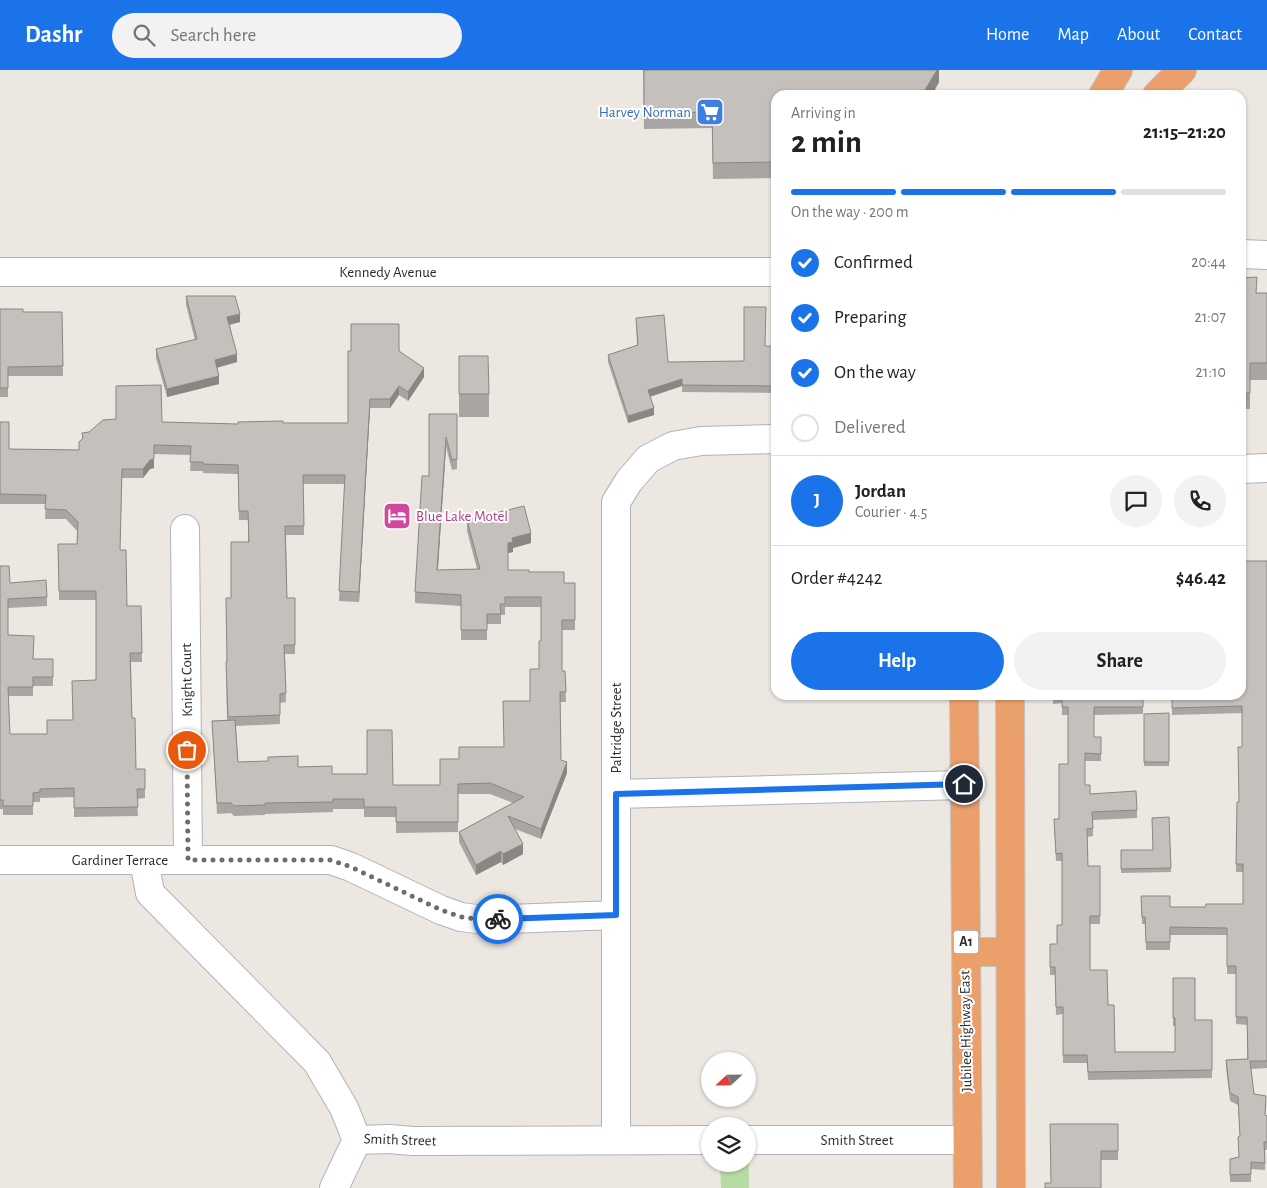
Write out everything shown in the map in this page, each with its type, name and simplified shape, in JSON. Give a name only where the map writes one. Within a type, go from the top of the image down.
[{"type":"highway","points":[[1106,90],[1118,70]]},
{"type":"highway","points":[[1159,90],[1169,70]]},
{"type":"highway","points":[[1161,90],[1182,70]]},
{"type":"highway","name":"Jubilee Highway East","points":[[964,700],[968,1188]]},
{"type":"highway","points":[[1010,700],[1012,1188]]},
{"type":"highway","points":[[966,952],[1010,952]]},
{"type":"street","points":[[1246,254],[1267,255]]},
{"type":"street","name":"Kennedy Avenue","points":[[0,272],[771,272]]},
{"type":"street","name":"Paltridge Street","points":[[616,1140],[616,502],[629,480],[648,459],[673,446],[701,441],[771,439]]},
{"type":"street","points":[[1246,469],[1267,468]]},
{"type":"street","name":"Knight Court","points":[[185,529],[188,860]]},
{"type":"street","points":[[616,794],[964,784]]},
{"type":"street","name":"Gardiner Terrace","points":[[0,860],[331,860],[351,867],[441,910],[461,917],[484,920],[616,915]]},
{"type":"street","name":"Smith Street","points":[[144,860],[150,893],[317,1062],[344,1108],[357,1140],[701,1140]]},
{"type":"street","points":[[334,1188],[357,1140]]},
{"type":"street","name":"Smith Street","points":[[756,1140],[967,1140]]},
{"type":"green space","points":[[720,1172],[749,1172],[749,1188],[721,1188]]},
{"type":"building","name":"Harvey Norman","points":[[644,70],[937,70],[925,90],[771,90],[771,162],[713,163],[712,112],[644,113]]},
{"type":"building","points":[[1257,277],[1256,293],[1267,293],[1267,363],[1250,363],[1250,393],[1246,393],[1246,278]]},
{"type":"building","points":[[186,296],[235,296],[240,314],[227,317],[237,354],[215,360],[219,376],[167,389],[156,349],[197,339]]},
{"type":"building","points":[[744,307],[766,307],[765,346],[771,346],[771,386],[682,385],[682,379],[648,390],[654,408],[628,416],[608,355],[638,345],[636,318],[664,315],[668,362],[744,361]]},
{"type":"building","points":[[0,309],[23,309],[23,312],[62,312],[63,366],[8,367],[8,388],[0,388]]},
{"type":"building","points":[[351,324],[399,324],[399,351],[424,368],[408,392],[399,386],[390,399],[370,399],[359,592],[339,591],[345,475],[303,475],[304,526],[285,526],[287,598],[295,598],[295,645],[284,645],[286,693],[280,694],[280,715],[228,717],[226,598],[231,598],[231,542],[249,542],[248,511],[239,511],[238,465],[190,462],[191,446],[154,445],[154,459],[150,460],[143,469],[122,469],[120,550],[126,550],[127,606],[141,606],[142,653],[130,653],[132,718],[135,718],[136,769],[145,769],[145,789],[137,789],[138,807],[74,808],[74,788],[40,789],[40,792],[33,793],[33,806],[3,806],[3,800],[0,800],[0,566],[9,566],[10,583],[46,580],[47,597],[8,599],[8,635],[34,636],[33,659],[53,659],[53,677],[33,677],[33,687],[8,687],[10,734],[47,734],[47,720],[73,720],[72,681],[96,680],[96,591],[59,591],[58,544],[77,544],[78,522],[66,510],[45,509],[46,495],[0,494],[0,422],[9,422],[9,449],[79,450],[79,442],[83,438],[82,433],[89,432],[103,420],[116,419],[116,386],[161,385],[162,422],[238,424],[238,422],[283,421],[283,423],[348,423],[348,351],[351,351]]},
{"type":"building","points":[[459,356],[488,356],[489,394],[459,394]]},
{"type":"building","points":[[429,414],[457,414],[457,459],[452,460],[446,437],[437,570],[480,569],[467,520],[524,506],[531,533],[512,538],[513,542],[508,543],[508,570],[564,572],[564,583],[575,583],[575,620],[562,620],[562,671],[565,671],[566,692],[560,692],[561,760],[567,762],[541,829],[508,816],[523,844],[503,854],[501,851],[476,865],[459,832],[524,797],[490,783],[458,784],[458,822],[396,822],[396,807],[364,807],[364,799],[333,799],[333,802],[265,803],[265,805],[234,806],[231,803],[217,803],[212,721],[235,720],[238,762],[268,761],[268,757],[298,756],[298,767],[332,766],[332,774],[367,774],[367,730],[392,730],[393,785],[440,785],[440,759],[459,759],[459,747],[504,747],[503,701],[530,701],[530,669],[539,669],[541,597],[505,597],[505,604],[500,604],[501,614],[487,614],[487,630],[461,630],[461,595],[415,592],[422,476],[429,476]]},
{"type":"building","points":[[1246,561],[1267,561],[1267,1061],[1250,1061],[1254,1094],[1266,1096],[1267,1142],[1264,1142],[1265,1163],[1251,1162],[1251,1174],[1230,1175],[1230,1159],[1239,1157],[1238,1137],[1240,1136],[1238,1097],[1230,1093],[1226,1060],[1248,1059],[1247,1017],[1236,1017],[1236,966],[1227,966],[1227,928],[1170,927],[1170,942],[1146,942],[1145,917],[1142,917],[1141,896],[1170,896],[1170,907],[1205,907],[1206,904],[1243,904],[1243,864],[1236,864],[1237,802],[1239,802],[1238,747],[1242,747],[1242,706],[1172,708],[1172,700],[1246,700]]},
{"type":"building","points":[[1062,700],[1143,700],[1143,707],[1094,707],[1094,737],[1101,737],[1101,754],[1085,753],[1085,785],[1090,785],[1090,794],[1136,791],[1137,810],[1092,812],[1093,828],[1087,829],[1088,866],[1100,866],[1100,916],[1090,916],[1090,970],[1107,970],[1108,1005],[1114,1005],[1115,1052],[1175,1052],[1173,978],[1195,978],[1195,1020],[1212,1020],[1212,1070],[1088,1072],[1087,1055],[1063,1055],[1063,1007],[1056,1007],[1055,967],[1050,967],[1050,944],[1057,944],[1057,925],[1062,925],[1062,853],[1056,854],[1054,819],[1059,819],[1059,764],[1068,764],[1068,707],[1062,707]]},
{"type":"building","points":[[1169,713],[1169,762],[1144,762],[1144,714]]},
{"type":"building","points":[[1169,817],[1171,868],[1121,869],[1121,850],[1153,850],[1152,818]]},
{"type":"building","points":[[1050,1124],[1118,1124],[1118,1151],[1101,1151],[1101,1188],[1045,1188],[1045,1183],[1051,1183]]},
{"type":"way so far","points":[[187,750],[188,860],[331,860],[351,867],[441,910],[461,917],[484,920],[498,919]]},
{"type":"place","name":"Harvey Norman","points":[[710,112]]},
{"type":"place","name":"Blue Lake Motel","points":[[397,516]]},
{"type":"route","points":[[498,919],[616,915],[616,794],[964,784]]}]
